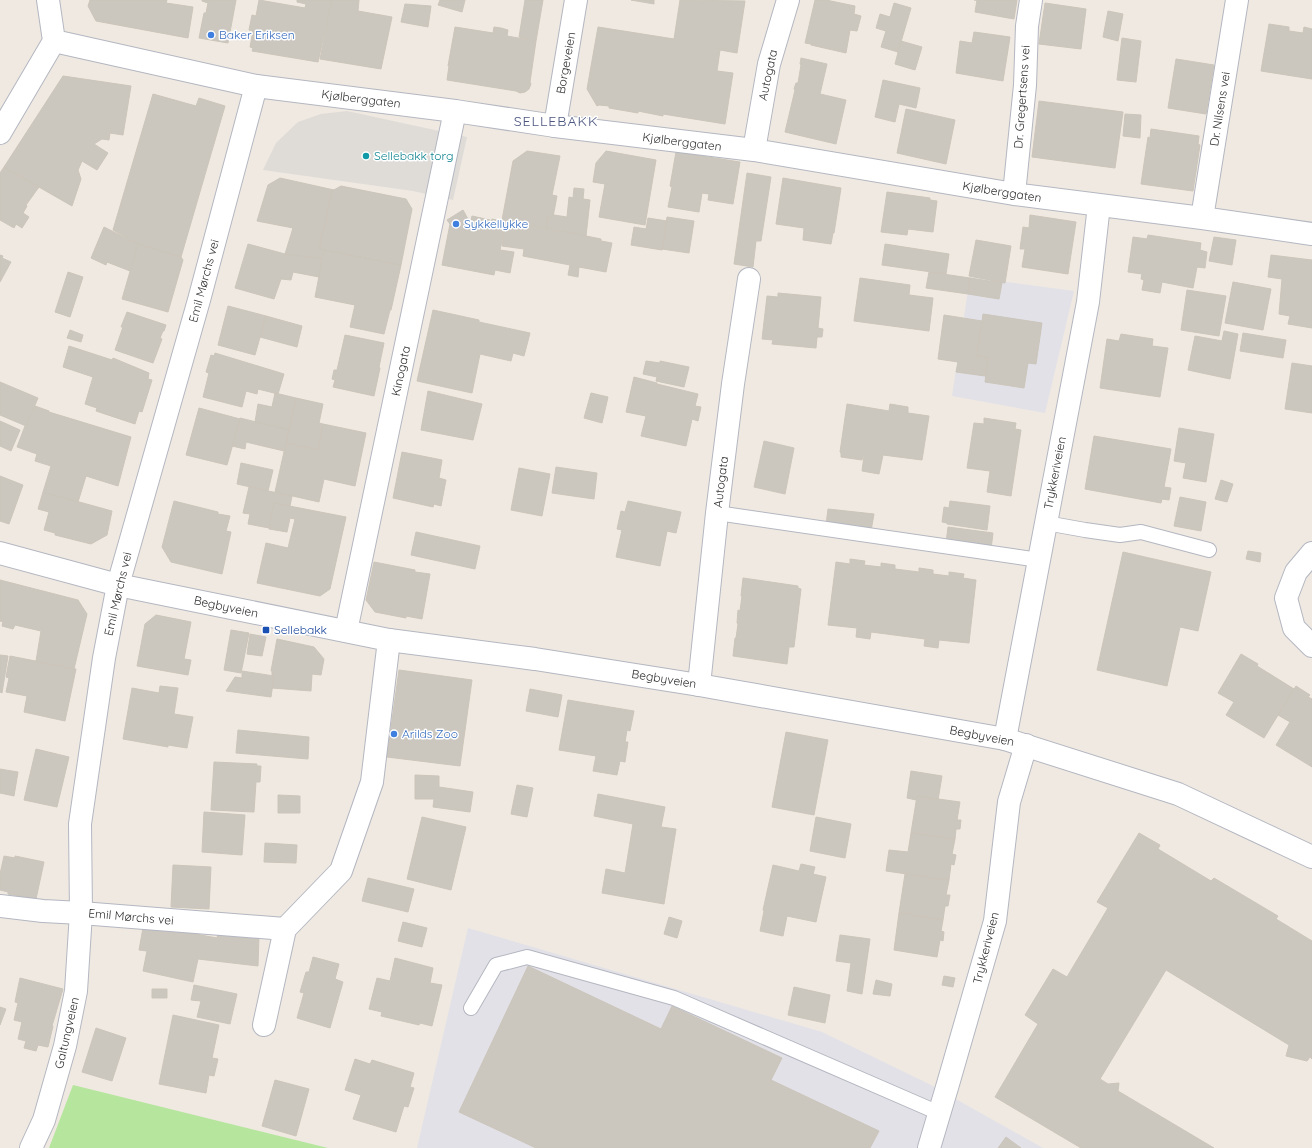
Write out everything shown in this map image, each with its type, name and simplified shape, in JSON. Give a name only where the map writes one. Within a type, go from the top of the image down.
[{"type":"street","points":[[0,133],[54,40],[48,0]]},
{"type":"street","name":"Borgeveien","points":[[555,126],[576,0]]},
{"type":"street","name":"Autogata","points":[[754,150],[769,64],[788,0]]},
{"type":"street","name":"Dr. Gregertsens vei","points":[[1014,194],[1025,85],[1027,26],[1031,0]]},
{"type":"street","name":"Dr. Nilsens vei","points":[[1202,218],[1237,0]]},
{"type":"street","name":"Kjølberggaten","points":[[54,40],[256,86],[455,111],[555,126],[754,150],[1014,194],[1202,218],[1312,234]]},
{"type":"street","name":"Emil Mørchs vei","points":[[256,86],[199,300],[118,585],[104,658],[80,824],[81,913],[285,929]]},
{"type":"street","name":"Kinogata","points":[[346,631],[455,111]]},
{"type":"street","name":"Trykkeriveien","points":[[929,1148],[995,920],[1039,560],[1088,302],[1099,205]]},
{"type":"street","name":"Autogata","points":[[699,685],[717,513],[733,384],[749,279]]},
{"type":"street","name":"Begbyveien","points":[[0,552],[118,585],[389,640],[535,659],[699,685],[1016,742],[1178,794],[1312,857]]},
{"type":"street","points":[[1312,553],[1296,572],[1286,598],[1294,628],[1312,646]]},
{"type":"street","points":[[264,1025],[285,929],[341,871],[372,782],[389,640]]},
{"type":"street","points":[[0,906],[43,911],[81,913]]},
{"type":"street","name":"Galtungveien","points":[[32,1148],[44,1120],[66,1046],[76,991],[81,913]]},
{"type":"lane","points":[[717,513],[1039,560]]},
{"type":"lane","points":[[1046,522],[1120,535],[1140,532],[1209,550]]},
{"type":"lane","points":[[472,1008],[496,965],[527,957],[674,998],[939,1113]]},
{"type":"shaded area","name":"Sellebakk torg","points":[[347,111],[467,137],[453,200],[413,191],[263,170],[276,143],[298,122],[321,114]]},
{"type":"shaded area","points":[[970,277],[1074,291],[1045,413],[952,396]]},
{"type":"shaded area","points":[[468,928],[822,1032],[929,1084],[1043,1148],[417,1148]]},
{"type":"green space","points":[[73,1085],[328,1148],[49,1148]]},
{"type":"building","points":[[90,0],[167,0],[166,3],[193,7],[188,38],[96,21],[88,6]]},
{"type":"building","points":[[202,0],[236,0],[228,43],[199,38],[204,13],[206,13],[208,3]]},
{"type":"building","points":[[259,0],[305,8],[306,4],[297,2],[297,0],[332,0],[318,62],[252,51],[253,48],[250,47],[253,31],[249,30],[252,15],[256,16]]},
{"type":"building","points":[[332,0],[359,0],[358,11],[392,17],[381,69],[320,59]]},
{"type":"building","points":[[440,0],[465,0],[462,12],[438,5]]},
{"type":"building","points":[[525,0],[543,0],[536,41],[519,37]]},
{"type":"building","points":[[631,0],[654,0],[654,4]]},
{"type":"building","points":[[680,0],[745,1],[737,53],[720,50],[717,71],[733,73],[725,124],[663,114],[663,116],[638,111],[638,113],[609,108],[609,106],[597,106],[587,89],[598,27],[674,39]]},
{"type":"building","points":[[815,0],[826,0],[855,6],[854,14],[861,16],[857,31],[850,30],[846,53],[805,43]]},
{"type":"building","points":[[977,0],[1017,0],[1014,19],[975,12]]},
{"type":"building","points":[[894,3],[911,8],[898,52],[881,47],[886,31],[876,28],[880,14],[890,17]]},
{"type":"building","points":[[1045,3],[1086,9],[1081,49],[1039,44]]},
{"type":"building","points":[[405,4],[431,6],[428,27],[401,22]]},
{"type":"building","points":[[1108,11],[1123,14],[1118,41],[1103,37]]},
{"type":"building","points":[[1269,24],[1289,27],[1289,31],[1303,33],[1304,27],[1312,29],[1312,79],[1261,71]]},
{"type":"building","points":[[455,27],[493,33],[494,27],[501,28],[508,30],[507,36],[536,41],[530,82],[531,84],[529,89],[520,93],[516,91],[447,80]]},
{"type":"building","points":[[974,32],[1010,37],[1003,81],[956,73],[960,41],[972,43]]},
{"type":"building","points":[[1122,38],[1141,41],[1136,82],[1117,80]]},
{"type":"building","points":[[901,41],[922,47],[915,70],[895,64]]},
{"type":"building","points":[[801,58],[827,64],[820,94],[846,100],[836,144],[785,132],[794,89],[796,83],[798,83]]},
{"type":"building","points":[[1176,59],[1214,65],[1206,114],[1168,108]]},
{"type":"building","points":[[63,76],[131,86],[123,135],[110,133],[109,140],[102,139],[94,144],[108,153],[97,170],[82,161],[78,170],[81,179],[72,206],[4,167]]},
{"type":"building","points":[[883,80],[920,88],[916,108],[899,104],[895,122],[875,117]]},
{"type":"building","points":[[153,94],[196,106],[199,98],[225,106],[181,257],[138,244],[113,230]]},
{"type":"building","points":[[1039,101],[1123,112],[1115,168],[1032,157]]},
{"type":"building","points":[[906,109],[955,120],[946,164],[897,153]]},
{"type":"building","points":[[1125,114],[1141,115],[1140,138],[1123,136]]},
{"type":"building","points":[[1151,129],[1199,136],[1198,144],[1200,145],[1193,191],[1141,184],[1148,137],[1150,138]]},
{"type":"building","points":[[527,151],[560,156],[552,195],[557,196],[553,217],[548,216],[546,228],[502,220],[513,161]]},
{"type":"building","points":[[606,151],[656,160],[645,225],[599,217],[605,184],[593,182],[596,163]]},
{"type":"building","points":[[676,152],[740,162],[733,204],[708,200],[709,194],[702,193],[699,212],[668,207]]},
{"type":"building","points":[[4,167],[39,187],[26,205],[27,206],[23,213],[29,217],[22,228],[16,224],[14,228],[0,220],[0,173]]},
{"type":"building","points":[[747,173],[771,177],[761,241],[756,241],[753,267],[734,264]]},
{"type":"building","points":[[280,178],[334,190],[332,191],[319,249],[324,250],[322,259],[285,254],[293,228],[257,221],[268,185]]},
{"type":"building","points":[[783,178],[841,188],[831,244],[803,240],[804,228],[776,224]]},
{"type":"building","points":[[341,186],[406,199],[412,209],[401,265],[319,249],[332,191]]},
{"type":"building","points":[[574,188],[584,189],[583,199],[590,200],[586,236],[546,228],[548,216],[553,217],[554,215],[567,217],[569,197],[573,198]]},
{"type":"building","points":[[887,192],[930,198],[930,200],[937,201],[933,232],[908,229],[907,235],[881,232]]},
{"type":"building","points":[[463,210],[468,219],[471,220],[472,216],[490,220],[489,223],[491,223],[492,219],[501,221],[500,225],[505,226],[500,250],[514,252],[510,273],[495,270],[494,275],[442,265],[450,224],[447,220]]},
{"type":"building","points":[[1030,215],[1076,222],[1068,274],[1022,267],[1025,249],[1020,249],[1023,227],[1029,228]]},
{"type":"building","points":[[667,217],[694,221],[689,253],[662,249]]},
{"type":"building","points":[[648,218],[667,221],[662,250],[631,245],[634,227],[646,229]]},
{"type":"building","points":[[506,221],[601,239],[601,241],[612,243],[606,272],[579,267],[578,277],[568,275],[570,265],[523,256],[524,249],[502,246]]},
{"type":"building","points":[[104,227],[138,244],[130,271],[107,262],[106,265],[91,258]]},
{"type":"building","points":[[1148,235],[1201,243],[1200,250],[1207,252],[1205,268],[1197,267],[1193,288],[1162,282],[1160,293],[1142,290],[1144,280],[1141,279],[1142,274],[1128,272],[1133,237],[1147,239]]},
{"type":"building","points":[[1214,237],[1236,240],[1232,265],[1209,261]]},
{"type":"building","points":[[976,240],[1011,246],[1005,283],[969,276]]},
{"type":"building","points":[[138,244],[181,257],[183,260],[168,312],[122,299]]},
{"type":"building","points":[[248,244],[285,254],[322,259],[319,277],[293,272],[291,280],[281,279],[274,299],[235,288]]},
{"type":"building","points":[[885,244],[949,254],[946,274],[882,265]]},
{"type":"building","points":[[324,250],[401,265],[384,334],[350,327],[355,305],[315,297]]},
{"type":"building","points":[[0,255],[3,256],[2,258],[11,262],[0,282]]},
{"type":"building","points":[[1271,255],[1312,260],[1312,328],[1288,324],[1290,316],[1279,314],[1282,279],[1268,277]]},
{"type":"building","points":[[68,272],[83,277],[70,317],[55,312]]},
{"type":"building","points":[[929,272],[970,278],[968,294],[926,288]]},
{"type":"building","points":[[860,278],[910,285],[909,295],[933,298],[929,331],[854,321]]},
{"type":"building","points":[[970,278],[1002,283],[999,299],[968,294]]},
{"type":"building","points":[[1233,282],[1271,289],[1263,330],[1225,323]]},
{"type":"building","points":[[1187,290],[1226,296],[1219,336],[1181,330]]},
{"type":"building","points":[[778,293],[821,297],[818,328],[823,329],[822,337],[817,337],[816,348],[772,344],[773,340],[762,339],[767,296],[778,297]]},
{"type":"building","points":[[228,306],[266,316],[255,355],[218,345]]},
{"type":"building","points":[[433,310],[530,333],[524,356],[513,353],[511,361],[480,354],[472,393],[417,381]]},
{"type":"building","points":[[127,312],[166,325],[160,338],[162,339],[153,363],[115,350],[123,327],[121,327]]},
{"type":"building","points":[[983,314],[1042,323],[1036,364],[1028,363],[1024,388],[985,382],[988,357],[977,356]]},
{"type":"building","points":[[944,315],[982,321],[977,356],[988,357],[985,376],[956,372],[958,362],[938,359]]},
{"type":"building","points":[[266,316],[302,326],[297,347],[260,337]]},
{"type":"building","points":[[70,330],[83,335],[81,342],[67,338]]},
{"type":"building","points":[[1224,331],[1238,334],[1230,379],[1188,370],[1195,336],[1222,341]]},
{"type":"building","points":[[1243,333],[1286,340],[1283,358],[1240,351]]},
{"type":"building","points":[[1121,334],[1153,339],[1152,346],[1168,348],[1160,397],[1100,388],[1107,339],[1119,341]]},
{"type":"building","points":[[345,335],[384,343],[374,396],[333,387],[335,380],[332,379],[334,370],[337,370]]},
{"type":"building","points":[[69,346],[112,360],[113,358],[149,373],[148,379],[152,380],[142,412],[139,411],[135,424],[96,411],[97,408],[85,404],[93,377],[63,367]]},
{"type":"building","points":[[215,353],[284,374],[278,394],[258,389],[257,394],[246,391],[242,407],[203,397],[209,373],[206,372],[211,355],[214,356]]},
{"type":"building","points":[[646,361],[660,363],[660,361],[689,367],[684,387],[656,381],[657,377],[643,374]]},
{"type":"building","points":[[1292,363],[1312,366],[1312,413],[1285,409]]},
{"type":"building","points":[[634,377],[698,394],[695,406],[701,407],[698,421],[692,419],[686,446],[641,436],[646,416],[626,412]]},
{"type":"building","points":[[0,382],[38,398],[26,426],[0,415]]},
{"type":"building","points":[[428,391],[482,404],[473,440],[421,430]]},
{"type":"building","points":[[275,393],[296,398],[289,430],[255,422],[258,404],[272,407]]},
{"type":"building","points":[[591,393],[608,397],[602,423],[584,418]]},
{"type":"building","points":[[296,398],[323,404],[319,423],[323,424],[318,450],[286,443]]},
{"type":"building","points":[[847,404],[889,411],[890,404],[908,407],[908,413],[929,416],[922,460],[883,455],[879,474],[862,471],[864,456],[862,460],[841,457],[840,452]]},
{"type":"building","points":[[35,406],[49,412],[131,437],[118,486],[86,476],[78,502],[43,492],[51,466],[35,461],[37,454],[17,447]]},
{"type":"building","points":[[199,408],[240,419],[227,465],[186,455]]},
{"type":"building","points":[[240,418],[289,430],[284,451],[246,442],[245,449],[232,446]]},
{"type":"building","points":[[984,418],[1016,423],[1015,429],[1021,430],[1011,496],[987,492],[990,471],[967,468],[974,423],[984,424]]},
{"type":"building","points":[[0,421],[20,430],[11,451],[0,446]]},
{"type":"building","points":[[323,424],[366,433],[355,486],[324,479],[319,502],[275,492],[286,443],[318,450]]},
{"type":"building","points":[[1179,428],[1214,434],[1206,482],[1183,478],[1186,463],[1174,461]]},
{"type":"building","points":[[1094,436],[1171,449],[1164,487],[1171,488],[1169,500],[1162,499],[1161,503],[1085,489]]},
{"type":"building","points":[[764,441],[794,448],[785,494],[754,487]]},
{"type":"building","points":[[402,452],[442,460],[439,478],[446,480],[441,506],[434,504],[433,507],[393,498]]},
{"type":"building","points":[[241,463],[273,470],[268,491],[237,484]]},
{"type":"building","points":[[556,467],[597,473],[594,499],[552,493]]},
{"type":"building","points":[[519,468],[550,474],[542,516],[511,510]]},
{"type":"building","points":[[0,476],[23,485],[9,524],[0,521]]},
{"type":"building","points":[[1221,480],[1233,484],[1227,502],[1215,499]]},
{"type":"building","points":[[249,487],[292,496],[290,506],[274,503],[269,528],[248,524],[250,514],[243,513]]},
{"type":"building","points":[[43,492],[112,511],[107,535],[91,544],[55,535],[55,533],[44,530],[49,512],[38,509]]},
{"type":"building","points":[[1180,497],[1206,502],[1201,531],[1174,526]]},
{"type":"building","points":[[174,501],[230,516],[226,531],[231,532],[222,574],[171,562],[162,547]]},
{"type":"building","points":[[628,501],[681,512],[676,533],[667,531],[660,566],[616,557],[622,530],[617,529],[621,511],[625,512]]},
{"type":"building","points":[[950,501],[990,506],[987,530],[942,522],[944,507],[949,508]]},
{"type":"building","points":[[274,503],[346,517],[330,589],[320,596],[257,583],[266,543],[288,548],[295,519],[290,518],[287,532],[269,529]]},
{"type":"building","points":[[828,509],[874,514],[871,531],[826,525]]},
{"type":"building","points":[[948,527],[993,533],[991,549],[946,543]]},
{"type":"building","points":[[416,532],[480,546],[475,569],[411,555]]},
{"type":"building","points":[[1248,551],[1261,553],[1260,562],[1246,559]]},
{"type":"building","points":[[1123,552],[1211,572],[1198,631],[1180,627],[1167,686],[1097,670]]},
{"type":"building","points":[[850,559],[865,561],[864,565],[881,567],[881,563],[895,565],[895,569],[919,572],[919,568],[933,570],[933,574],[949,576],[949,572],[964,574],[963,578],[976,580],[969,643],[939,640],[938,648],[924,646],[925,639],[871,632],[870,639],[856,637],[857,628],[828,625],[836,562],[850,564]]},
{"type":"building","points":[[374,562],[430,574],[422,619],[406,616],[406,618],[375,612],[366,600]]},
{"type":"building","points":[[743,578],[798,586],[798,588],[801,589],[794,647],[789,647],[787,664],[733,656],[738,624],[738,610],[740,611],[742,596]]},
{"type":"building","points":[[0,580],[78,600],[87,614],[74,669],[36,661],[41,631],[15,625],[13,629],[2,626],[3,622],[0,621]]},
{"type":"building","points":[[156,615],[191,622],[184,659],[191,660],[188,675],[137,666],[145,624]]},
{"type":"building","points":[[231,630],[249,633],[241,673],[224,670]]},
{"type":"building","points":[[250,634],[266,637],[262,656],[247,654]]},
{"type":"building","points":[[277,639],[314,647],[324,659],[321,675],[312,674],[311,691],[272,688],[274,676],[272,675],[271,671]]},
{"type":"building","points":[[1241,654],[1294,689],[1264,738],[1226,715],[1234,702],[1218,693]]},
{"type":"building","points":[[0,655],[8,656],[2,693],[0,692]]},
{"type":"building","points":[[10,656],[76,669],[65,721],[24,712],[27,696],[6,692],[9,678],[6,677]]},
{"type":"building","points":[[399,670],[472,680],[460,766],[387,757]]},
{"type":"building","points":[[242,671],[274,676],[271,697],[226,691],[235,677],[242,678]]},
{"type":"building","points":[[160,686],[178,688],[174,714],[193,717],[187,748],[168,745],[168,747],[123,739],[132,688],[159,693]]},
{"type":"building","points":[[1296,686],[1310,695],[1308,697],[1312,699],[1312,767],[1276,745],[1290,722],[1278,715]]},
{"type":"building","points":[[530,689],[562,695],[558,717],[526,711]]},
{"type":"building","points":[[568,700],[634,711],[630,731],[627,730],[625,742],[628,742],[625,762],[620,761],[617,775],[593,771],[596,756],[559,750]]},
{"type":"building","points":[[238,730],[309,737],[308,759],[236,753]]},
{"type":"building","points":[[786,732],[828,740],[814,815],[772,807]]},
{"type":"building","points":[[36,749],[69,757],[57,807],[24,800]]},
{"type":"building","points":[[214,762],[257,764],[257,766],[261,766],[260,782],[256,782],[254,812],[211,810]]},
{"type":"building","points":[[0,769],[18,772],[14,796],[0,793]]},
{"type":"building","points":[[911,771],[942,776],[938,800],[917,796],[916,800],[907,798]]},
{"type":"building","points":[[415,775],[439,776],[439,787],[473,792],[470,812],[433,807],[434,799],[415,799]]},
{"type":"building","points":[[517,785],[533,788],[527,817],[511,814]]},
{"type":"building","points":[[598,794],[665,807],[661,827],[676,829],[664,904],[602,893],[606,869],[625,873],[633,824],[594,816]]},
{"type":"building","points":[[278,795],[300,796],[300,813],[278,813]]},
{"type":"building","points":[[917,796],[960,802],[957,820],[961,820],[960,829],[956,829],[955,839],[911,833]]},
{"type":"building","points":[[204,812],[245,815],[242,855],[202,852]]},
{"type":"building","points":[[422,817],[466,827],[451,890],[407,879]]},
{"type":"building","points":[[816,817],[851,824],[845,858],[810,851]]},
{"type":"building","points":[[911,833],[955,839],[952,854],[956,855],[954,865],[951,864],[949,880],[886,871],[889,850],[908,852]]},
{"type":"building","points":[[1139,833],[1160,845],[1158,849],[1211,881],[1214,878],[1278,916],[1276,919],[1312,941],[1312,1059],[1310,1057],[1307,1061],[1286,1056],[1289,1045],[1166,970],[1100,1079],[1108,1084],[1119,1083],[1118,1091],[1214,1148],[1081,1148],[995,1097],[1038,1024],[1025,1015],[1053,969],[1067,977],[1108,908],[1097,902]]},
{"type":"building","points":[[265,843],[297,845],[296,863],[264,862]]},
{"type":"building","points":[[4,856],[15,858],[15,856],[44,862],[36,899],[8,894],[8,892],[0,890],[0,874]]},
{"type":"building","points":[[801,864],[815,867],[813,874],[826,877],[816,922],[787,916],[783,936],[760,931],[773,865],[799,871]]},
{"type":"building","points":[[173,865],[211,867],[209,909],[171,907]]},
{"type":"building","points":[[905,874],[949,880],[946,895],[950,895],[948,906],[945,906],[943,920],[899,913]]},
{"type":"building","points":[[368,878],[414,889],[408,912],[362,901]]},
{"type":"building","points":[[899,913],[943,920],[941,931],[944,932],[943,941],[940,940],[937,957],[894,950]]},
{"type":"building","points":[[669,917],[682,921],[677,938],[664,934]]},
{"type":"building","points":[[403,922],[427,928],[422,947],[398,941]]},
{"type":"building","points":[[152,926],[217,938],[218,933],[259,936],[258,966],[198,959],[193,982],[143,971],[147,951],[139,950],[143,928]]},
{"type":"building","points":[[840,935],[870,939],[862,994],[847,991],[851,963],[836,961]]},
{"type":"building","points":[[313,957],[339,964],[335,979],[343,982],[330,1028],[297,1018],[304,993],[300,992],[306,972],[309,972]]},
{"type":"building","points":[[395,958],[433,968],[430,983],[442,985],[432,1026],[420,1023],[419,1025],[381,1016],[382,1012],[369,1009],[377,978],[390,981]]},
{"type":"building","points":[[528,966],[661,1029],[672,1006],[782,1058],[771,1080],[879,1131],[870,1148],[536,1148],[459,1112]]},
{"type":"building","points":[[944,976],[955,978],[953,987],[942,985]]},
{"type":"building","points":[[20,978],[63,989],[52,1026],[48,1047],[38,1045],[36,1051],[24,1048],[26,1041],[18,1039],[22,1022],[14,1020],[18,1003],[15,1002]]},
{"type":"building","points":[[876,980],[892,984],[890,996],[873,994]]},
{"type":"building","points":[[194,985],[237,994],[230,1024],[197,1017],[201,1001],[191,1000]]},
{"type":"building","points":[[794,987],[830,995],[825,1023],[788,1015]]},
{"type":"building","points":[[152,989],[167,989],[167,998],[152,998]]},
{"type":"building","points":[[0,1007],[6,1009],[0,1025]]},
{"type":"building","points":[[173,1015],[219,1025],[212,1058],[218,1059],[214,1076],[209,1075],[206,1093],[159,1084]]},
{"type":"building","points":[[96,1028],[126,1038],[112,1081],[82,1072]]},
{"type":"building","points":[[355,1059],[370,1064],[372,1060],[414,1073],[410,1087],[414,1088],[408,1107],[404,1106],[396,1132],[353,1119],[361,1095],[345,1090]]},
{"type":"building","points":[[275,1080],[309,1089],[296,1136],[262,1126]]},
{"type":"building","points":[[1006,1137],[1021,1148],[998,1148]]},
{"type":"place","name":"Baker Eriksen","points":[[211,35]]},
{"type":"place","name":"Sellebakk torg","points":[[366,156]]},
{"type":"place","name":"Sykkellykke","points":[[456,224]]},
{"type":"place","name":"Sellebakk","points":[[266,630]]},
{"type":"place","name":"Arilds Zoo","points":[[394,734]]},
{"type":"district","name":"SELLEBAKK","points":[[556,121]]}]
